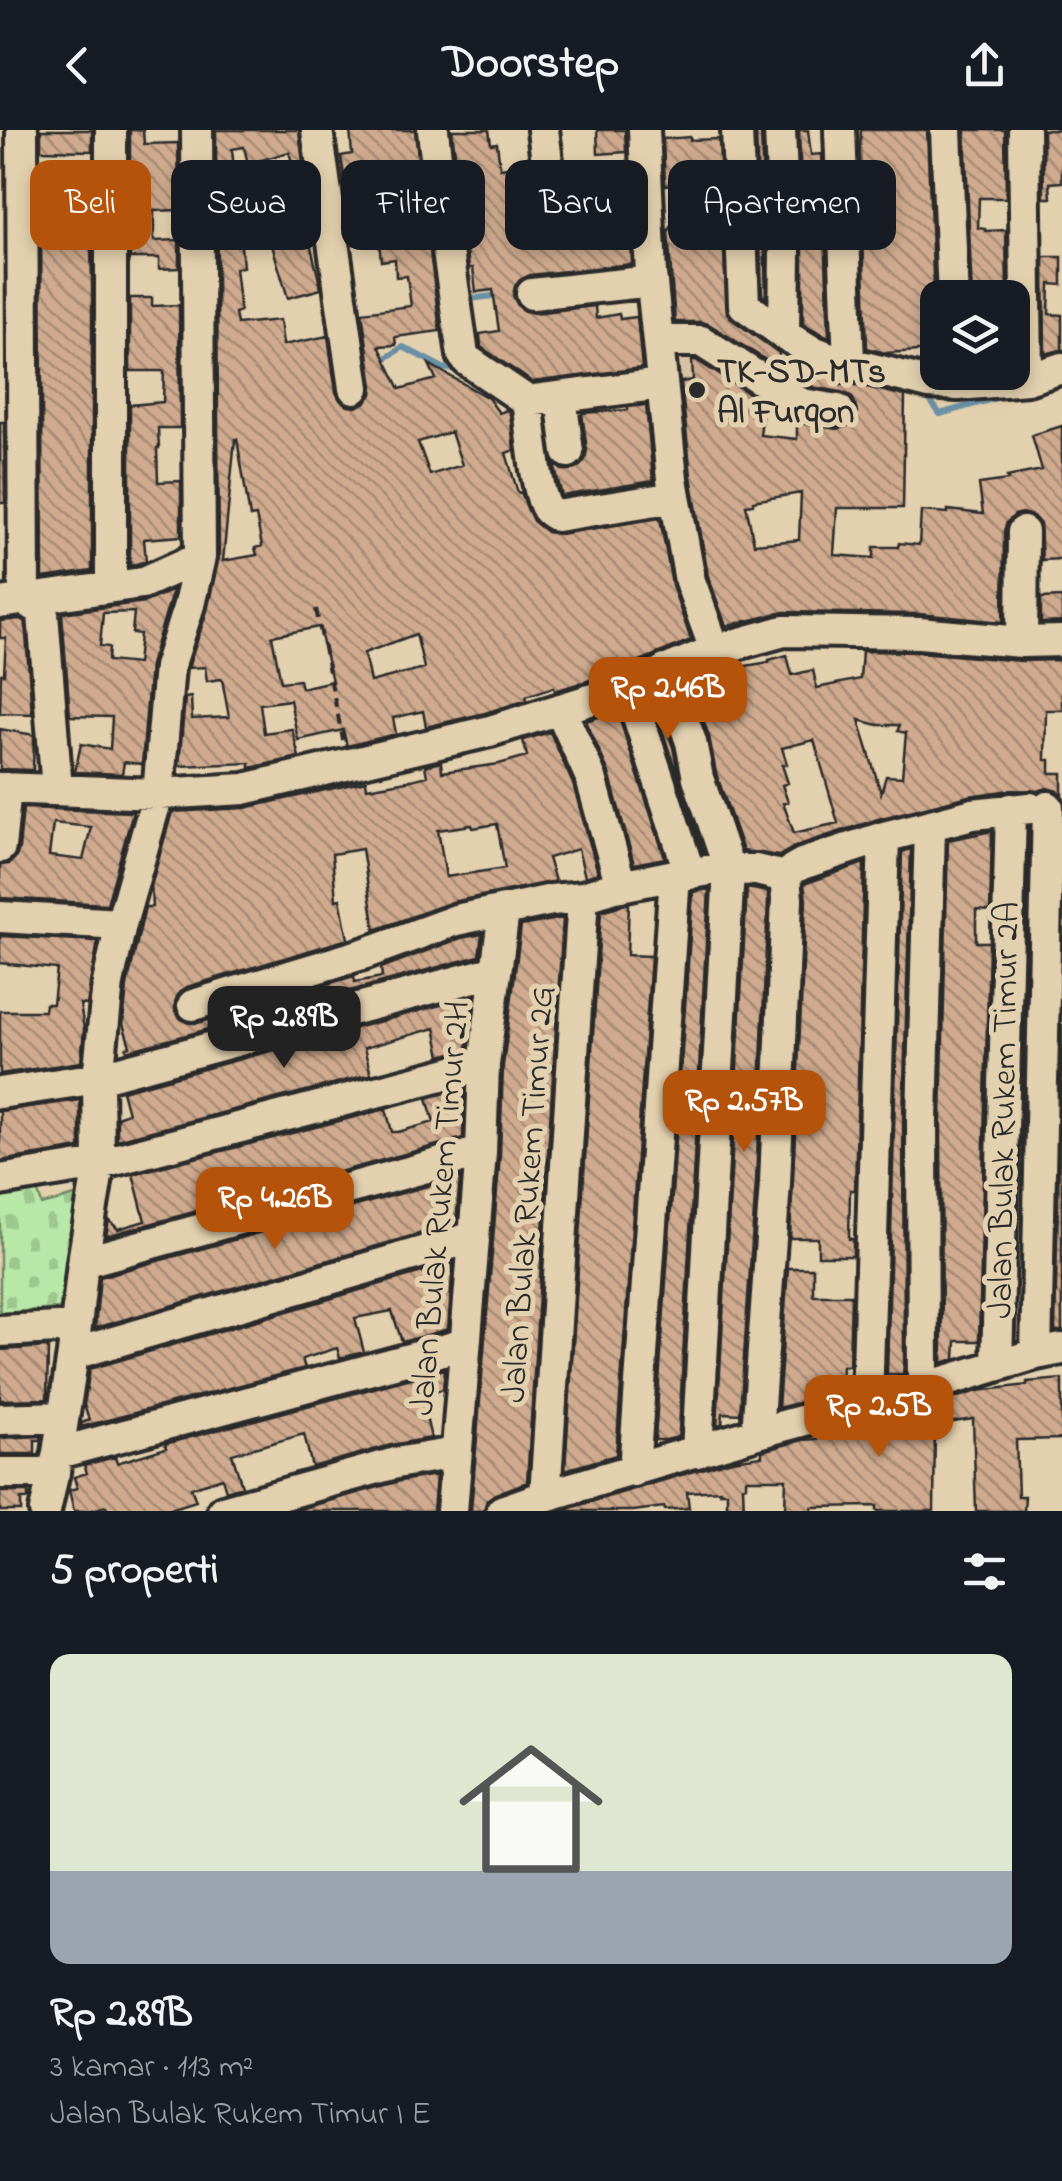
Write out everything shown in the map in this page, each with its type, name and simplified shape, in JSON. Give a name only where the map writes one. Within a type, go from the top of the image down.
[{"type":"street","points":[[12,602],[22,130]]},
{"type":"street","points":[[111,130],[112,586]]},
{"type":"street","points":[[46,1511],[99,1164],[98,1078],[108,983],[158,794],[170,667],[200,556],[198,130]]},
{"type":"street","points":[[317,130],[352,376]]},
{"type":"street","points":[[434,130],[440,203],[464,355],[470,362],[527,401],[662,384]]},
{"type":"street","points":[[543,130],[547,160]]},
{"type":"street","points":[[644,130],[645,160]]},
{"type":"street","points":[[736,130],[744,305],[810,350],[920,381]]},
{"type":"street","points":[[780,130],[784,334]]},
{"type":"street","points":[[840,130],[849,362]]},
{"type":"street","points":[[946,130],[952,280]]},
{"type":"street","points":[[1024,130],[1026,280]]},
{"type":"street","points":[[648,218],[676,497],[690,581],[714,650]]},
{"type":"street","points":[[532,294],[652,281]]},
{"type":"street","points":[[658,340],[700,341],[792,399],[838,410]]},
{"type":"street","points":[[1030,379],[1062,368]]},
{"type":"street","points":[[561,397],[568,452]]},
{"type":"street","points":[[527,401],[544,504],[553,514],[676,497]]},
{"type":"street","points":[[1022,642],[1023,532]]},
{"type":"street","points":[[12,602],[142,582],[200,556]]},
{"type":"street","points":[[12,602],[39,608],[42,614],[57,790]]},
{"type":"street","points":[[0,847],[3,788],[158,794],[244,789],[490,731],[628,686],[714,650],[784,631],[1062,641]]},
{"type":"street","points":[[666,670],[729,869],[696,1452]]},
{"type":"street","points":[[628,686],[682,875],[675,901],[634,1470]]},
{"type":"street","points":[[560,710],[591,778],[621,886]]},
{"type":"street","points":[[757,1432],[775,1183],[786,878],[802,864],[972,814],[1055,806]]},
{"type":"street","name":"Jalan Bulak Rukem Timur 2A","points":[[1049,1352],[1045,867],[1055,806]]},
{"type":"street","points":[[997,1366],[1011,809]]},
{"type":"street","points":[[922,1388],[922,1119],[930,827]]},
{"type":"street","points":[[867,1403],[884,838]]},
{"type":"street","points":[[193,1005],[366,953],[456,920],[583,897],[621,886],[729,869],[756,870],[786,878]]},
{"type":"street","name":"Jalan Bulak Rukem Timur 2G","points":[[545,1496],[583,897]]},
{"type":"street","name":"Jalan Bulak Rukem Timur 2H","points":[[452,1511],[481,1152],[484,1064],[504,911]]},
{"type":"street","points":[[0,917],[121,924]]},
{"type":"street","points":[[0,1094],[98,1078],[496,971]]},
{"type":"street","points":[[0,1180],[99,1164],[484,1064]]},
{"type":"street","points":[[83,1262],[481,1152]]},
{"type":"street","points":[[0,1330],[74,1340],[474,1238]]},
{"type":"street","points":[[0,1473],[56,1463],[465,1344]]},
{"type":"street","points":[[502,1511],[757,1432],[1049,1352]]},
{"type":"street","points":[[0,1419],[62,1417]]},
{"type":"street","points":[[223,1511],[396,1463],[455,1453]]},
{"type":"path","points":[[316,609],[349,764]]},
{"type":"shaded area","name":"TK-SD-MTs Al Furqon","points":[[664,344],[729,367],[724,415],[670,412]]},
{"type":"green space","points":[[34,1179],[42,1205],[86,1193],[70,1308],[0,1313],[0,1185]]},
{"type":"building","points":[[41,130],[92,130],[92,151],[41,150]]},
{"type":"building","points":[[130,130],[143,130],[144,144],[178,143],[178,160],[171,160],[171,210],[154,211],[154,241],[171,240],[171,250],[179,250],[179,268],[159,269],[159,258],[130,258],[130,250],[151,250],[151,160],[130,160]]},
{"type":"building","points":[[216,130],[299,130],[303,160],[291,160],[289,152],[247,160],[244,147],[232,149],[233,160],[216,160]]},
{"type":"building","points":[[350,130],[415,130],[419,160],[342,160],[341,156],[352,154]]},
{"type":"building","points":[[452,130],[489,130],[491,144],[497,143],[500,168],[505,167],[505,250],[631,250],[632,264],[530,275],[520,280],[513,295],[518,306],[534,313],[595,306],[596,318],[619,314],[620,319],[637,317],[642,368],[532,382],[481,347],[480,334],[499,331],[493,290],[476,292],[467,250],[485,250],[485,160],[456,160]]},
{"type":"building","points":[[597,130],[625,130],[626,152],[598,154]]},
{"type":"building","points":[[756,130],[761,130],[762,160],[757,160]]},
{"type":"building","points":[[799,130],[808,130],[811,155],[822,154],[822,160],[800,160]]},
{"type":"building","points":[[861,130],[927,130],[933,280],[920,280],[920,351],[885,353],[867,348],[864,250],[896,250],[896,160],[860,160]]},
{"type":"building","points":[[965,130],[1005,130],[1006,198],[979,198],[978,228],[1006,230],[1007,280],[971,280]]},
{"type":"building","points":[[1043,130],[1062,130],[1062,182],[1050,183],[1051,198],[1044,198]]},
{"type":"building","points":[[663,139],[719,139],[720,160],[668,160],[665,185]]},
{"type":"building","points":[[41,250],[91,250],[92,571],[43,578]]},
{"type":"building","points":[[217,250],[241,250],[243,267],[235,268],[240,311],[235,313],[237,324],[280,320],[283,345],[328,336],[336,392],[348,406],[356,407],[366,402],[373,386],[362,312],[411,306],[407,276],[396,277],[395,259],[381,261],[380,250],[430,250],[440,331],[395,337],[396,345],[379,346],[400,389],[436,379],[429,364],[488,398],[499,413],[510,412],[514,450],[506,453],[518,493],[521,492],[533,521],[547,532],[560,534],[660,518],[672,585],[691,640],[606,675],[555,691],[554,687],[485,713],[426,727],[423,711],[393,718],[396,734],[347,746],[343,730],[298,740],[290,700],[260,704],[264,733],[292,729],[299,757],[250,768],[250,763],[179,766],[185,698],[191,697],[192,719],[229,717],[222,679],[207,681],[205,667],[188,668],[219,557]],"holes":[[[451,432],[462,465],[430,475],[418,442]],[[235,439],[250,517],[256,516],[262,546],[255,548],[257,555],[223,561]],[[319,627],[332,681],[301,688],[299,680],[281,682],[272,636]],[[416,634],[424,668],[370,682],[364,653]]]},
{"type":"building","points":[[273,250],[312,250],[321,289],[288,298]]},
{"type":"building","points":[[669,250],[724,250],[727,313],[779,353],[777,367],[710,325],[675,322]]},
{"type":"building","points":[[760,250],[765,250],[766,298],[762,295]]},
{"type":"building","points":[[803,250],[826,250],[829,337],[803,324]]},
{"type":"building","points":[[1044,257],[1062,257],[1062,285],[1050,284],[1049,314],[1062,315],[1062,350],[1045,354]]},
{"type":"building","points":[[130,298],[152,298],[152,306],[179,305],[180,428],[158,428],[157,448],[158,482],[181,481],[181,536],[144,539],[146,561],[130,566],[130,405],[163,402],[164,371],[130,371]]},
{"type":"building","points":[[692,360],[696,360],[764,403],[760,435],[797,439],[797,422],[836,429],[852,423],[857,412],[851,396],[812,387],[813,372],[840,380],[839,384],[905,396],[903,508],[837,508],[834,555],[874,558],[874,547],[919,545],[921,511],[983,514],[979,484],[1042,470],[1032,435],[1062,426],[1062,559],[1042,560],[1040,524],[1033,516],[1022,513],[1007,522],[1004,531],[1003,622],[919,614],[784,612],[726,626],[708,576],[691,476],[681,382],[693,380]],"holes":[[[801,493],[799,540],[754,544],[746,505]]]},
{"type":"building","points":[[646,405],[653,481],[562,496],[554,464],[571,470],[585,460],[582,413]]},
{"type":"building","points":[[0,422],[4,422],[5,503],[0,503]]},
{"type":"building","points":[[173,590],[150,665],[142,764],[124,762],[122,774],[75,772],[81,744],[110,749],[112,717],[70,716],[62,613],[145,602]],"holes":[[[134,612],[132,633],[140,634],[137,664],[108,661],[109,647],[100,646],[103,613]]]},
{"type":"building","points":[[1062,597],[1062,622],[1041,623],[1041,598]]},
{"type":"building","points":[[0,621],[25,622],[32,714],[0,713],[6,638],[0,638]]},
{"type":"building","points":[[862,651],[1062,660],[1062,710],[1046,710],[1045,760],[1050,760],[1050,773],[1062,773],[1062,795],[1047,788],[969,796],[878,819],[796,846],[779,856],[743,851],[689,681],[733,666],[769,662],[787,655],[792,675],[813,670],[817,688],[860,679]],"holes":[[[859,720],[899,725],[898,731],[906,733],[902,777],[886,776],[881,793]],[[814,740],[838,823],[794,833],[783,803],[788,802],[782,785],[788,783],[782,748]]]},
{"type":"building","points":[[654,696],[673,747],[680,783],[651,697]]},
{"type":"building","points":[[617,711],[665,858],[634,864],[609,773],[586,721]]},
{"type":"building","points":[[0,729],[34,735],[33,770],[0,769]]},
{"type":"building","points":[[550,732],[573,784],[598,873],[585,877],[578,849],[548,858],[555,881],[452,902],[375,930],[362,849],[332,854],[336,900],[340,899],[348,939],[187,987],[175,1002],[181,1019],[198,1023],[354,976],[355,982],[382,977],[381,968],[482,934],[479,956],[127,1051],[130,1046],[123,1024],[127,986],[145,907],[152,907],[151,886],[172,812],[245,808],[366,781],[367,788],[407,781],[427,776],[425,766],[441,762],[442,772],[499,764],[527,756],[523,740]],"holes":[[[497,824],[505,868],[446,877],[438,830]]]},
{"type":"building","points":[[23,808],[133,812],[107,904],[0,898],[0,865],[9,864],[19,849]],"holes":[[[53,823],[91,827],[83,860],[49,856]]]},
{"type":"building","points":[[992,831],[990,911],[976,910],[976,942],[989,942],[979,1341],[956,1341],[955,1359],[942,1363],[941,1119],[948,840]]},
{"type":"building","points":[[911,849],[903,1118],[904,1364],[903,1374],[887,1374],[902,852]]},
{"type":"building","points":[[864,863],[855,1190],[850,1190],[849,1239],[853,1239],[853,1256],[818,1256],[818,1238],[790,1238],[804,884]]},
{"type":"building","points":[[747,888],[768,892],[756,1182],[740,1414],[723,1413],[722,1424],[717,1425]]},
{"type":"building","points":[[709,889],[679,1430],[678,1437],[655,1440],[693,892]]},
{"type":"building","points":[[629,903],[627,955],[651,956],[616,1455],[565,1470],[601,911]]},
{"type":"building","points":[[563,918],[527,1482],[495,1494],[487,1500],[484,1511],[471,1511],[500,1154],[503,1066],[521,926]]},
{"type":"building","points":[[0,936],[98,941],[87,1005],[80,1004],[84,1029],[81,1062],[0,1074],[0,1011],[44,1011],[45,1004],[53,1004],[57,969],[0,963]]},
{"type":"building","points":[[474,996],[467,1049],[441,1056],[435,1028],[364,1048],[371,1074],[117,1140],[117,1117],[128,1113],[122,1091]]},
{"type":"building","points":[[1062,1024],[1062,1331],[1055,1331]]},
{"type":"building","points":[[464,1088],[463,1138],[106,1236],[109,1220],[118,1229],[145,1221],[133,1174],[386,1109],[392,1132],[398,1132],[434,1122],[427,1098]]},
{"type":"building","points":[[80,1100],[80,1148],[0,1161],[0,1111]]},
{"type":"building","points":[[460,1177],[456,1223],[95,1328],[100,1277]]},
{"type":"building","points":[[453,1263],[448,1329],[402,1342],[392,1311],[355,1318],[364,1352],[340,1358],[337,1348],[302,1359],[305,1368],[81,1427],[89,1420],[84,1405],[90,1369]]},
{"type":"building","points":[[788,1268],[813,1268],[813,1295],[851,1295],[849,1366],[842,1366],[841,1389],[802,1386],[801,1402],[778,1408]]},
{"type":"building","points":[[48,1347],[47,1399],[0,1400],[0,1350]]},
{"type":"building","points":[[445,1369],[443,1389],[421,1396],[431,1438],[312,1467],[304,1434],[232,1454],[242,1486],[226,1491],[222,1478],[191,1488],[196,1501],[164,1511],[108,1511],[106,1506],[74,1511],[69,1490],[77,1488],[74,1477],[87,1473],[84,1465],[115,1457],[117,1463],[166,1448],[165,1444]]},
{"type":"building","points":[[1062,1379],[1062,1439],[1016,1440],[1018,1496],[1025,1496],[1024,1511],[976,1511],[973,1419],[935,1425],[934,1511],[877,1511],[877,1506],[785,1511],[786,1479],[746,1479],[744,1511],[727,1511],[727,1492],[720,1490],[687,1492],[689,1508],[560,1511],[732,1460],[762,1456],[762,1451],[803,1440],[854,1436],[854,1426],[900,1414],[933,1416],[931,1405],[978,1391]]},
{"type":"building","points":[[42,1436],[35,1440],[35,1454],[0,1454],[0,1438]]},
{"type":"building","points":[[436,1475],[433,1511],[293,1511],[400,1481]]},
{"type":"building","points":[[0,1492],[28,1492],[28,1499],[21,1499],[21,1511],[0,1511]]},
{"type":"waterway","points":[[462,300],[524,292]]},
{"type":"waterway","points":[[360,375],[403,347],[443,368],[457,370],[462,366]]},
{"type":"waterway","points":[[926,395],[940,414],[1010,394]]},
{"type":"place","name":"TK-SD-MTs Al Furqon","points":[[697,390]]}]
